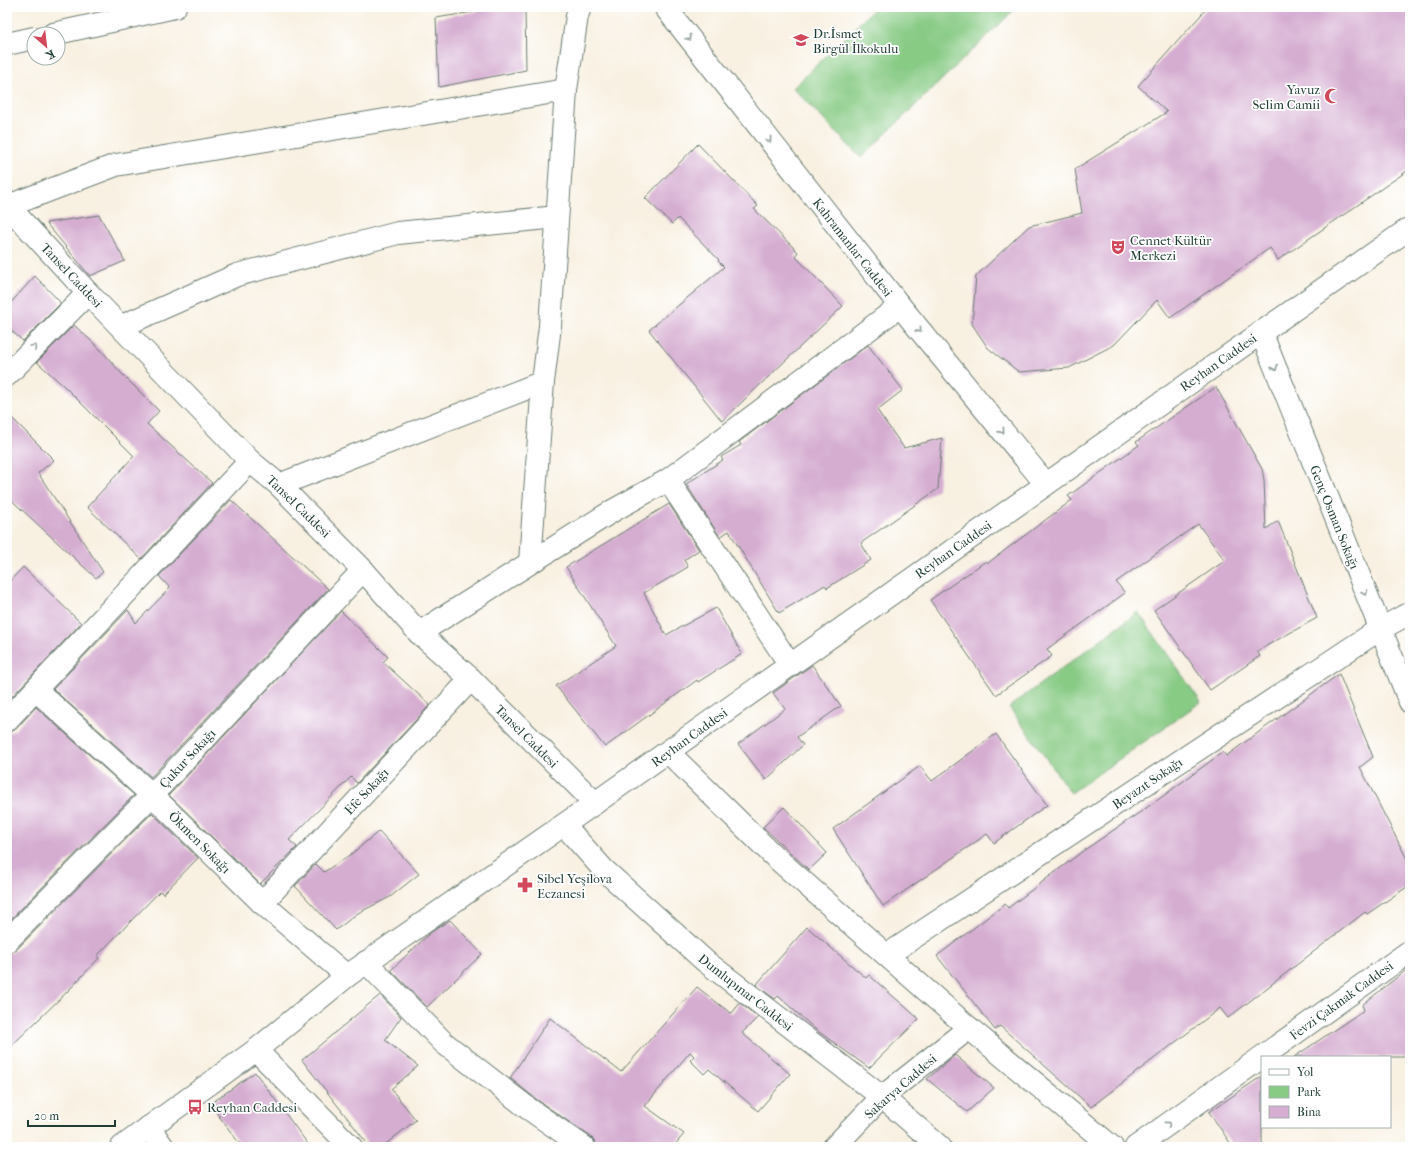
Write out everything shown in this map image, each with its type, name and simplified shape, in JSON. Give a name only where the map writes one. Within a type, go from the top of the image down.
[{"type":"street","points":[[66,31],[175,7]]},
{"type":"street","points":[[530,562],[543,382],[550,326],[566,90],[577,16],[580,7]]},
{"type":"street","name":"Kahramanlar Caddesi","points":[[665,7],[900,306],[1046,484]]},
{"type":"street","points":[[7,44],[26,40]]},
{"type":"street","points":[[8,206],[116,165],[566,90]]},
{"type":"street","name":"Tansel Caddesi","points":[[8,206],[88,293],[122,326],[250,460],[279,485],[363,570],[419,633],[472,679],[595,804]]},
{"type":"street","points":[[122,326],[237,275],[390,235],[557,217]]},
{"type":"street","name":"Reyhan Caddesi","points":[[122,1147],[256,1050],[366,962],[595,804],[1410,228]]},
{"type":"street","points":[[7,375],[88,293]]},
{"type":"street","points":[[419,633],[614,510],[668,480],[900,306]]},
{"type":"street","name":"Genç Osman Sokağı","points":[[1261,332],[1410,702]]},
{"type":"street","points":[[279,485],[543,382]]},
{"type":"street","points":[[7,720],[250,460]]},
{"type":"street","points":[[668,480],[790,665]]},
{"type":"street","name":"Çukur Sokağı","points":[[7,942],[152,795],[363,570]]},
{"type":"street","name":"Beyazıt Sokağı","points":[[887,955],[1380,629],[1410,613]]},
{"type":"street","name":"Efe Sokağı","points":[[262,903],[472,679]]},
{"type":"street","name":"Ökmen Sokağı","points":[[36,690],[152,795],[262,903],[347,976]]},
{"type":"street","points":[[668,752],[774,856],[969,1028],[1112,1147]]},
{"type":"street","name":"Dumlupınar Caddesi","points":[[564,825],[604,870],[705,961],[882,1097],[940,1147]]},
{"type":"street","name":"Fevzi Çakmak Caddesi","points":[[1263,1056],[1410,951]]},
{"type":"street","points":[[366,962],[444,1043],[528,1109],[584,1147]]},
{"type":"street","name":"Sakarya Caddesi","points":[[834,1147],[882,1097],[969,1028]]},
{"type":"street","points":[[256,1050],[351,1147]]},
{"type":"street","name":"Fevzi Çakmak Caddesi","points":[[1136,1147],[1261,1058]]},
{"type":"street","points":[[149,1127],[163,1147]]},
{"type":"green space","points":[[876,7],[1017,7],[861,158],[793,88]]},
{"type":"green space","points":[[1138,612],[1201,702],[1071,793],[1009,707]]},
{"type":"building","points":[[504,7],[525,7],[526,70],[439,87],[436,18]]},
{"type":"building","points":[[1208,7],[1410,7],[1410,169],[1278,260],[1270,248],[1170,318],[1157,300],[1114,345],[1069,368],[1019,372],[988,348],[972,324],[976,276],[1029,226],[1082,213],[1075,169],[1167,112],[1138,86]]},
{"type":"building","points":[[698,144],[758,206],[754,209],[798,252],[795,256],[843,306],[722,421],[649,330],[724,267],[678,218],[672,224],[645,198]]},
{"type":"building","points":[[99,215],[125,261],[90,276],[46,223]]},
{"type":"building","points":[[35,276],[60,302],[60,304],[23,341],[7,327],[7,307]]},
{"type":"building","points":[[74,325],[101,350],[122,374],[159,411],[147,424],[212,483],[141,559],[87,507],[134,456],[66,388],[37,362]]},
{"type":"building","points":[[868,345],[903,390],[877,410],[904,448],[942,438],[938,489],[861,543],[871,560],[827,588],[825,585],[779,613],[729,531],[720,537],[686,484],[723,460],[721,457],[741,445],[739,442]]},
{"type":"building","points":[[1216,387],[1262,469],[1264,480],[1266,529],[1278,521],[1317,618],[1257,651],[1260,656],[1210,690],[1154,610],[1223,562],[1224,559],[1198,524],[1116,582],[1125,593],[1047,649],[1052,656],[996,695],[930,600],[986,561],[988,563],[1072,500],[1068,496],[1139,445],[1136,442]]},
{"type":"building","points":[[7,413],[54,460],[38,473],[103,572],[96,578],[7,496]]},
{"type":"building","points":[[231,500],[328,589],[151,777],[53,689],[128,610],[136,623],[170,588],[159,576]]},
{"type":"building","points":[[669,504],[699,550],[684,560],[688,567],[644,593],[666,635],[716,608],[742,654],[698,682],[697,680],[605,747],[556,686],[616,646],[566,567]]},
{"type":"building","points":[[23,567],[81,623],[7,702],[7,584]]},
{"type":"building","points":[[341,611],[388,657],[383,662],[430,705],[357,783],[351,777],[289,840],[297,847],[260,884],[169,795]]},
{"type":"building","points":[[812,665],[841,706],[797,737],[803,745],[766,780],[738,744],[785,709],[773,693]]},
{"type":"building","points":[[1339,674],[1373,757],[1360,767],[1410,865],[1410,885],[1367,914],[1365,912],[1228,1018],[1220,1008],[1091,1107],[1000,1026],[995,1030],[937,956],[1005,904],[1008,908],[1083,851],[1155,802],[1223,752],[1226,756]]},
{"type":"building","points":[[36,707],[134,795],[7,923],[7,732],[11,732],[16,729]]},
{"type":"building","points":[[996,734],[1047,805],[994,843],[987,834],[883,906],[833,829],[920,766],[932,781]]},
{"type":"building","points":[[784,807],[827,853],[809,870],[763,827]]},
{"type":"building","points":[[152,813],[198,858],[163,894],[160,891],[97,956],[99,958],[69,990],[7,1050],[7,953],[11,953],[16,950]]},
{"type":"building","points":[[379,831],[419,874],[390,897],[358,913],[336,930],[295,886],[316,864],[324,872],[354,852]]},
{"type":"building","points":[[450,920],[482,954],[427,1007],[391,970],[430,933]]},
{"type":"building","points":[[807,927],[866,978],[869,975],[919,1019],[869,1068],[815,1029],[778,996],[775,999],[756,985]]},
{"type":"building","points":[[1410,967],[1410,1057],[1295,1056],[1364,1010],[1362,1005]]},
{"type":"building","points":[[697,987],[729,1012],[732,1013],[740,1003],[758,1017],[742,1033],[790,1074],[758,1111],[709,1069],[704,1074],[690,1060],[694,1056],[690,1052],[645,1106],[684,1134],[673,1147],[596,1147],[595,1141],[591,1137],[536,1099],[510,1078],[550,1018],[621,1072]]},
{"type":"building","points":[[380,995],[401,1017],[385,1040],[418,1066],[391,1089],[416,1120],[382,1147],[370,1147],[302,1060]]},
{"type":"building","points":[[955,1055],[994,1088],[967,1112],[927,1079]]},
{"type":"building","points":[[255,1072],[310,1147],[242,1147],[210,1104]]},
{"type":"building","points":[[1261,1077],[1262,1147],[1233,1147],[1209,1112]]},
{"type":"place","name":"Dr.İsmet Birgül İlkokulu","points":[[801,40]]},
{"type":"place","name":"Yavuz Selim Camii","points":[[1332,96]]},
{"type":"place","name":"Cennet Kültür Merkezi","points":[[1118,247]]},
{"type":"place","name":"Sibel Yeşilova Eczanesi","points":[[525,885]]},
{"type":"place","name":"Reyhan Caddesi","points":[[195,1107]]}]
